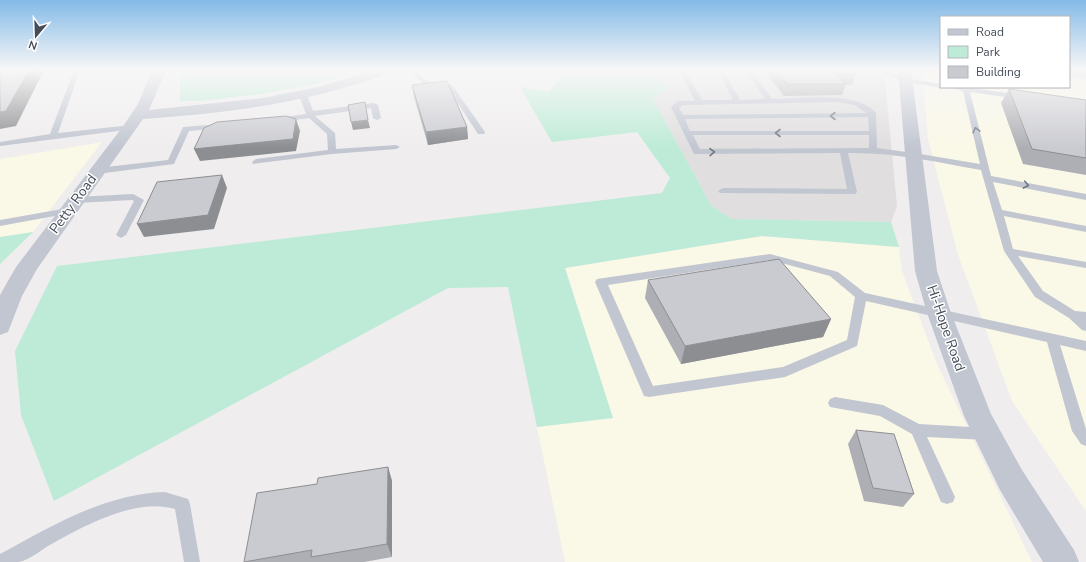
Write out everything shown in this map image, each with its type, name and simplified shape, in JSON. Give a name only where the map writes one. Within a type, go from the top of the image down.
[{"type":"street","name":"Petty Road","points":[[0,326],[11,296],[27,268],[135,121],[145,104],[146,96]]},
{"type":"street","points":[[135,121],[295,96]]},
{"type":"street","name":"Hi-Hope Road","points":[[907,96],[926,271],[939,313],[978,416],[1011,480],[1062,562]]},
{"type":"lane","points":[[53,136],[67,96]]},
{"type":"lane","points":[[303,96],[311,115],[331,133],[332,152]]},
{"type":"lane","points":[[457,96],[481,132]]},
{"type":"lane","points":[[697,96],[700,102]]},
{"type":"lane","points":[[735,96],[738,102]]},
{"type":"lane","points":[[767,96],[770,101]]},
{"type":"lane","points":[[968,96],[991,194],[998,212],[1005,241],[1010,251],[1039,294],[1073,315],[1086,327]]},
{"type":"lane","points":[[1013,96],[1025,98]]},
{"type":"lane","points":[[873,150],[872,113],[867,108],[849,102],[838,100],[700,102],[681,103],[675,107],[697,152],[873,150],[914,155],[985,168]]},
{"type":"lane","points":[[272,120],[374,105],[377,118]]},
{"type":"lane","points":[[679,117],[872,115]]},
{"type":"lane","points":[[0,144],[135,121]]},
{"type":"lane","points":[[97,171],[171,162],[186,129],[225,125]]},
{"type":"lane","points":[[687,133],[872,133]]},
{"type":"lane","points":[[256,162],[332,152],[396,146]]},
{"type":"lane","points":[[723,191],[852,192],[844,151]]},
{"type":"lane","points":[[987,178],[1086,197]]},
{"type":"lane","points":[[0,223],[72,205],[133,197],[139,200],[121,235]]},
{"type":"lane","points":[[998,212],[1086,229]]},
{"type":"lane","points":[[1010,251],[1086,265]]},
{"type":"lane","points":[[861,296],[853,343],[785,372],[649,392],[601,282],[770,257],[834,274],[861,296],[1086,346]]},
{"type":"lane","points":[[1073,315],[1086,316]]},
{"type":"lane","points":[[1052,338],[1079,431],[1086,440]]},
{"type":"lane","points":[[835,403],[883,411],[917,430],[987,434]]},
{"type":"lane","points":[[917,430],[947,497]]},
{"type":"lane","points":[[4,562],[83,519],[133,502],[165,499],[182,504],[192,562]]},
{"type":"shaded area","points":[[657,96],[887,96],[897,206],[891,222],[731,219],[711,205],[653,99]]},
{"type":"shaded area","points":[[924,96],[1086,96],[1086,511],[1012,401],[958,255],[928,139]]},
{"type":"shaded area","points":[[102,142],[33,232],[0,237],[0,159]]},
{"type":"shaded area","points":[[762,236],[899,247],[902,271],[937,364],[1032,562],[565,562],[537,427],[612,417],[565,268]]},
{"type":"green space","points":[[180,96],[242,96],[200,101],[180,101]]},
{"type":"green space","points":[[525,96],[657,96],[653,99],[711,205],[731,219],[891,222],[899,247],[762,236],[565,268],[613,418],[537,427],[508,287],[448,288],[54,501],[21,415],[15,351],[57,266],[662,193],[670,178],[637,132],[552,142]]},
{"type":"green space","points":[[33,232],[0,264],[0,237]]},
{"type":"building","points":[[0,96],[14,96],[6,111],[0,112]]},
{"type":"building","points":[[415,96],[454,96],[467,127],[426,132]]},
{"type":"building","points":[[1012,96],[1060,96],[1086,100],[1086,158],[1032,149]]},
{"type":"building","points":[[365,102],[368,120],[351,122],[348,105]]},
{"type":"building","points":[[286,116],[296,119],[293,139],[194,149],[204,128],[217,122]]},
{"type":"building","points":[[222,175],[208,215],[137,224],[157,182]]},
{"type":"building","points":[[779,259],[831,319],[685,346],[648,280]]},
{"type":"building","points":[[856,430],[894,434],[914,494],[873,488]]},
{"type":"building","points":[[388,467],[387,544],[311,557],[312,550],[244,562],[257,493],[317,484],[318,478]]}]
